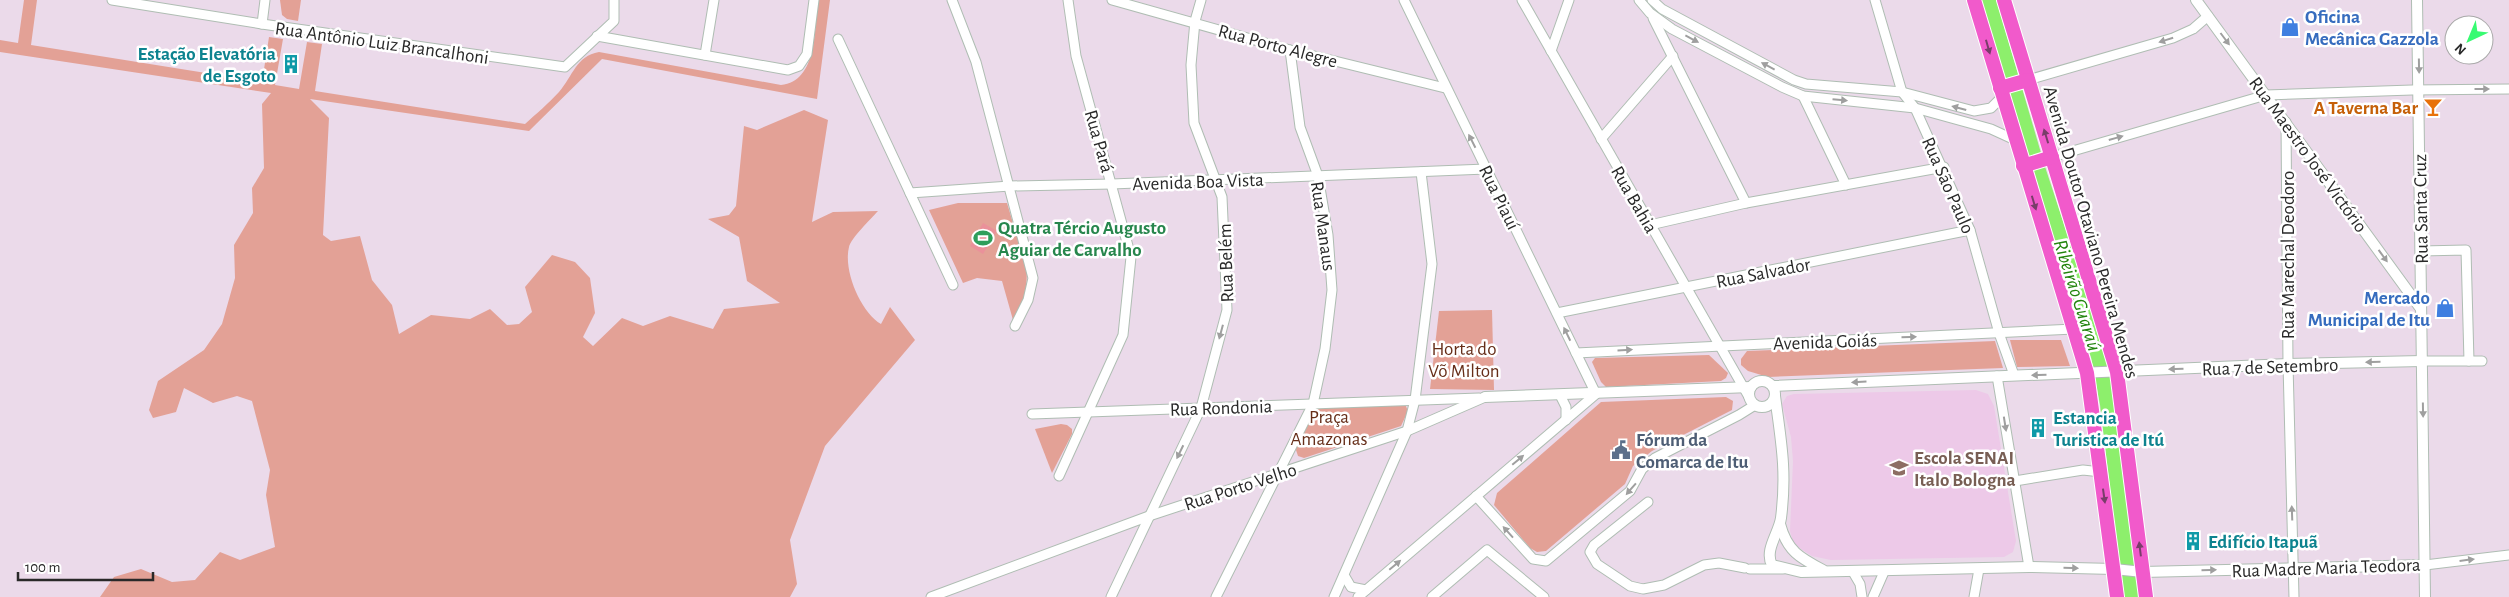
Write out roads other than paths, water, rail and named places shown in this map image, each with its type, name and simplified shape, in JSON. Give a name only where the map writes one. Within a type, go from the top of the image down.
[{"type":"main road","name":"Avenida Doutor Otaviano Pereira Mendes","points":[[1974,0],[2011,87],[2048,158],[2114,372],[2140,572],[2146,597]]},
{"type":"main road","name":"Avenida Doutor Otaviano Pereira Mendes","points":[[2004,0],[2015,140],[2027,165],[2074,329],[2092,373],[2101,472],[2117,569],[2117,597]]},
{"type":"main road","points":[[2027,165],[2048,158]]},
{"type":"street","name":"Rua Antônio Luiz Brancalhoni","points":[[112,0],[565,68],[614,21],[614,0]]},
{"type":"street","points":[[262,24],[266,0]]},
{"type":"street","points":[[705,56],[714,0]]},
{"type":"street","points":[[597,36],[788,70],[799,66],[807,54],[814,0]]},
{"type":"street","points":[[952,0],[976,62],[1033,278],[1028,300],[1015,326]]},
{"type":"street","name":"Rua Pará","points":[[1058,476],[1123,335],[1131,257],[1076,56],[1068,0]]},
{"type":"street","name":"Rua Porto Alegre","points":[[1112,0],[1195,21],[1290,50],[1445,88]]},
{"type":"street","name":"Rua Belém","points":[[1111,597],[1201,408],[1227,310],[1222,197],[1194,123],[1191,65],[1195,21],[1201,0]]},
{"type":"street","name":"Rua Piauí","points":[[1404,0],[1445,88],[1596,394]]},
{"type":"street","name":"Rua Bahia","points":[[1522,0],[1685,288],[1751,397]]},
{"type":"street","points":[[1550,51],[1569,0]]},
{"type":"street","points":[[1639,0],[1650,13],[1673,56],[1746,203]]},
{"type":"street","points":[[1652,0],[1662,9],[1794,80],[1817,86],[1902,92],[1974,112],[1992,108],[2011,87],[2173,38],[2193,29],[2208,16]]},
{"type":"street","name":"Rua São Paulo","points":[[1875,0],[1902,92],[1915,108],[1944,168],[1970,230],[1999,333],[2014,375]]},
{"type":"street","name":"Rua Maestro José Victório","points":[[2196,0],[2422,309]]},
{"type":"street","name":"Rua Santa Cruz","points":[[2417,0],[2425,597]]},
{"type":"street","points":[[1650,13],[1672,29],[1803,96],[1915,108],[1991,130],[2015,140]]},
{"type":"street","points":[[1668,47],[1672,29],[1678,17]]},
{"type":"street","points":[[838,39],[953,285]]},
{"type":"street","name":"Rua Manaus","points":[[1216,597],[1313,404],[1325,349],[1332,290],[1328,235],[1318,176],[1300,127],[1290,50]]},
{"type":"street","points":[[1601,139],[1673,56]]},
{"type":"street","points":[[1791,91],[1794,80]]},
{"type":"street","points":[[1817,86],[1818,98]]},
{"type":"street","points":[[2048,158],[2266,95],[2419,89],[2509,89]]},
{"type":"street","points":[[1803,96],[1846,185]]},
{"type":"street","name":"Rua Marechal Deodoro","points":[[2286,122],[2288,364],[2294,597]]},
{"type":"street","points":[[1650,225],[1746,203],[1944,168]]},
{"type":"street","name":"Avenida Boa Vista","points":[[910,193],[1010,186],[1112,184],[1486,169]]},
{"type":"street","points":[[1334,597],[1408,431],[1415,400],[1432,264],[1421,172]]},
{"type":"street","name":"Rua Salvador","points":[[1557,313],[1970,230]]},
{"type":"street","points":[[2421,251],[2466,250],[2468,361]]},
{"type":"street","name":"Avenida Goiás","points":[[1576,353],[2074,329]]},
{"type":"street","points":[[2422,361],[2482,361]]},
{"type":"street","name":"Rua 7 de Setembro","points":[[2114,372],[2288,364],[2422,361]]},
{"type":"street","points":[[1774,391],[2014,375],[2114,372]]},
{"type":"street","points":[[1997,376],[2029,568]]},
{"type":"street","points":[[1476,496],[1533,559],[1546,561],[1630,491],[1642,469],[1655,458],[1751,397],[1754,383],[1764,381],[1774,391],[1785,471],[1780,524],[1769,559],[1772,565],[1783,569]]},
{"type":"street","points":[[1726,387],[1770,404],[1774,391]]},
{"type":"street","points":[[1566,420],[1566,406],[1560,395],[1726,387],[1751,397],[1771,414],[1779,425]]},
{"type":"street","points":[[1358,597],[1596,394]]},
{"type":"street","name":"Rua Rondonia","points":[[1032,414],[1560,395]]},
{"type":"street","name":"Rua Porto Velho","points":[[931,597],[1149,516],[1408,431],[1485,398]]},
{"type":"street","points":[[2015,482],[2083,470],[2101,472]]},
{"type":"street","points":[[1648,502],[1594,545],[1590,552],[1591,558],[1597,564],[1630,586],[1643,589],[1664,585],[1704,565],[1719,563],[1748,568],[1783,569],[1801,572],[1824,570],[1884,572],[2029,568],[2117,569]]},
{"type":"street","points":[[1780,524],[1792,562],[1783,569]]},
{"type":"street","points":[[1772,547],[1789,548],[1824,570]]},
{"type":"street","points":[[1432,597],[1487,550],[1544,597]]},
{"type":"street","name":"Rua Madre Maria Teodora","points":[[2117,569],[2140,572],[2425,565],[2509,555]]},
{"type":"street","points":[[1974,597],[1979,569]]},
{"type":"street","points":[[1853,572],[1860,584],[1862,597]]},
{"type":"street","points":[[1873,597],[1884,572]]},
{"type":"street","points":[[1344,575],[1351,587],[1366,590]]},
{"type":"waterway","name":"Ribeirão Guaraú","points":[[1988,0],[2037,168],[2099,356],[2108,404],[2131,597]]},
{"type":"place","name":"Oficina Mecânica Gazzola","points":[[2290,27]]},
{"type":"place","name":"Estação Elevatória de Esgoto","points":[[291,64]]},
{"type":"place","name":"A Taverna Bar","points":[[2433,107]]},
{"type":"place","name":"Quatra Tércio Augusto Aguiar de Carvalho","points":[[983,238]]},
{"type":"place","name":"Mercado Municipal de Itu","points":[[2445,308]]},
{"type":"place","name":"Estancia Turistica de Itú","points":[[2038,428]]},
{"type":"place","name":"Fórum da Comarca de Itu","points":[[1621,450]]},
{"type":"place","name":"Escola SENAI Italo Bologna","points":[[1899,468]]},
{"type":"place","name":"Edifício Itapuã","points":[[2193,541]]},
{"type":"park label","name":"Horta do Võ Milton","points":[[1464,359]]},
{"type":"park label","name":"Praça Amazonas","points":[[1329,427]]}]
